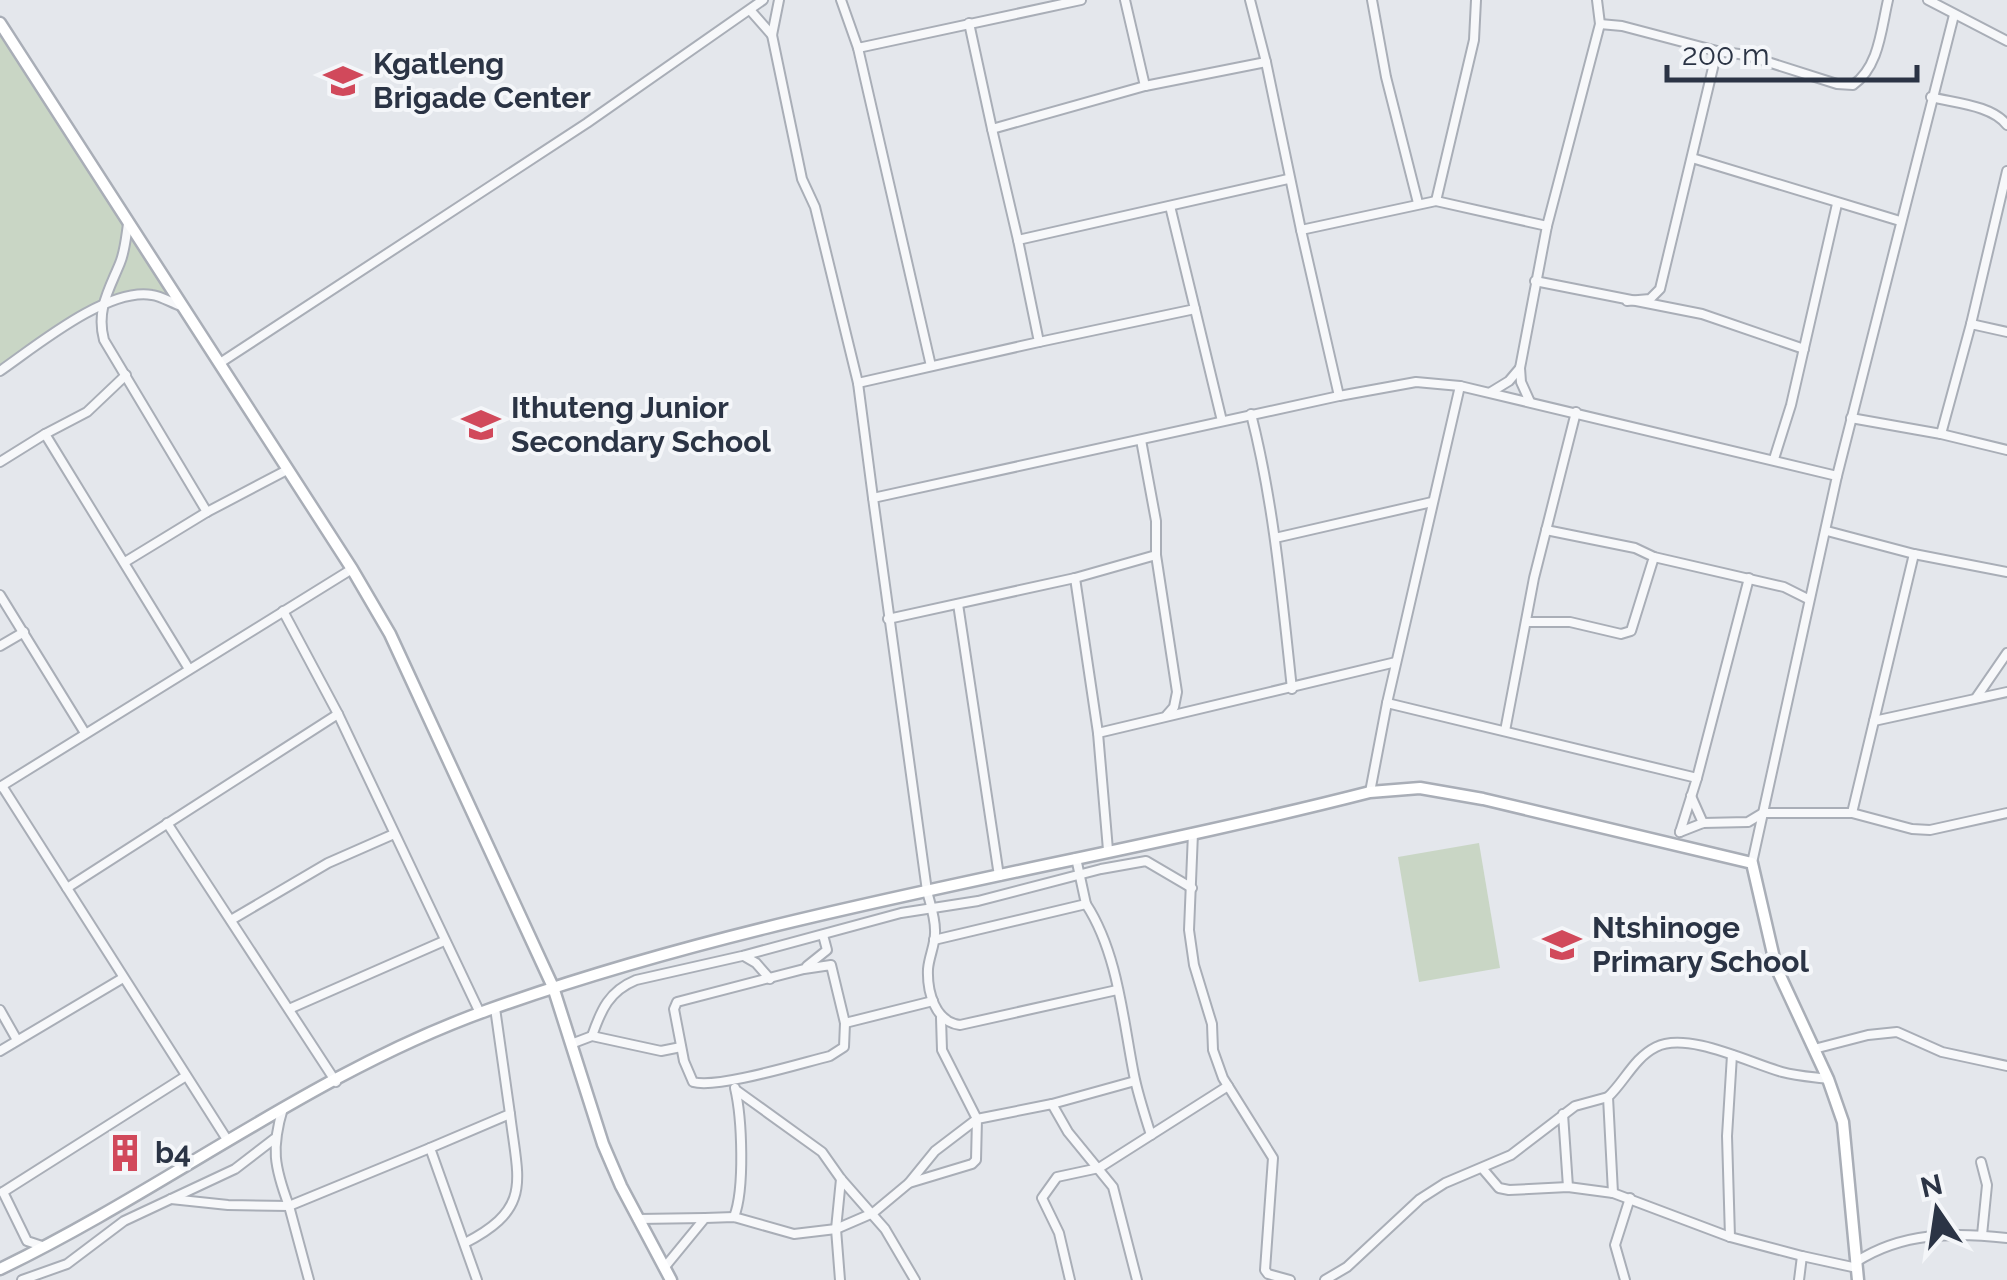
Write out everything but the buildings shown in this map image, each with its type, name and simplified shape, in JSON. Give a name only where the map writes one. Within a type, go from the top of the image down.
[{"type":"street","points":[[220,363],[587,123],[763,0]]},
{"type":"street","points":[[779,0],[772,35],[802,179],[816,206],[858,383],[926,891],[932,910],[934,940],[928,969],[933,1001],[941,1018],[942,1050],[977,1119],[976,1160],[972,1164],[909,1183]]},
{"type":"street","points":[[842,0],[858,48],[930,366]]},
{"type":"street","points":[[858,48],[1081,0]]},
{"type":"street","points":[[1125,0],[1145,86]]},
{"type":"street","points":[[1250,0],[1339,396]]},
{"type":"street","points":[[1372,0],[1386,77],[1418,203]]},
{"type":"street","points":[[1436,201],[1474,40],[1476,0]]},
{"type":"street","points":[[1530,402],[1520,368],[1547,226],[1600,24],[1597,0]]},
{"type":"street","points":[[1600,24],[1660,34],[1746,55],[1837,84],[1853,85],[1864,77],[1873,62],[1888,0]]},
{"type":"street","points":[[1928,0],[2007,41]]},
{"type":"street","points":[[750,10],[772,35]]},
{"type":"street","points":[[1857,1270],[1846,1135],[1828,1079],[1776,967],[1752,863],[1837,476],[1954,15]]},
{"type":"street","points":[[0,23],[352,568],[390,634],[553,987],[603,1144],[671,1280]]},
{"type":"street","points":[[969,23],[1040,342]]},
{"type":"street","points":[[1627,301],[1650,298],[1660,289],[1717,50]]},
{"type":"street","points":[[992,129],[1145,86],[1266,62]]},
{"type":"street","points":[[1930,98],[1976,108],[2002,118],[2007,124]]},
{"type":"street","points":[[1692,158],[1900,221]]},
{"type":"street","points":[[1941,434],[2007,172]]},
{"type":"street","points":[[1018,240],[1288,179]]},
{"type":"street","points":[[1301,230],[1436,201],[1547,226]]},
{"type":"street","points":[[1774,460],[1838,204]]},
{"type":"street","points":[[1170,206],[1222,420]]},
{"type":"street","points":[[128,224],[122,260],[102,305],[100,323],[104,340],[207,512]]},
{"type":"street","points":[[1535,280],[1702,314],[1804,348]]},
{"type":"street","points":[[0,372],[102,305],[152,295],[181,306]]},
{"type":"street","points":[[858,383],[1194,309]]},
{"type":"street","points":[[1971,324],[2007,332]]},
{"type":"street","points":[[1491,392],[1509,381],[1520,368]]},
{"type":"street","points":[[0,462],[87,412],[126,375]]},
{"type":"street","points":[[873,498],[1222,420],[1416,382],[1491,392],[1837,476]]},
{"type":"street","points":[[1370,792],[1460,386]]},
{"type":"street","points":[[1505,731],[1546,530],[1576,412]]},
{"type":"street","points":[[1251,414],[1275,538],[1292,689]]},
{"type":"street","points":[[1851,418],[2007,450]]},
{"type":"street","points":[[45,434],[189,669]]},
{"type":"street","points":[[1141,440],[1156,521],[1156,554],[1177,692],[1174,707],[1165,718]]},
{"type":"street","points":[[125,562],[287,470]]},
{"type":"street","points":[[1275,538],[1432,502]]},
{"type":"street","points":[[1546,530],[1635,548],[1784,587],[1808,599]]},
{"type":"street","points":[[1827,531],[1914,554],[2007,572]]},
{"type":"street","points":[[888,619],[1075,578],[1156,554]]},
{"type":"street","points":[[1852,813],[1914,554]]},
{"type":"street","points":[[1526,622],[1570,622],[1621,634],[1631,632],[1654,556]]},
{"type":"street","points":[[228,1141],[1,787],[352,568]]},
{"type":"street","points":[[1075,578],[1098,733],[1108,850]]},
{"type":"street","points":[[1674,848],[1697,778],[1749,578]]},
{"type":"street","points":[[0,594],[85,733]]},
{"type":"street","points":[[958,604],[998,876]]},
{"type":"street","points":[[284,611],[338,714],[480,1013]]},
{"type":"street","points":[[0,646],[24,632]]},
{"type":"street","points":[[1976,698],[2007,653]]},
{"type":"street","points":[[1098,733],[1396,662]]},
{"type":"street","points":[[1874,721],[2007,692]]},
{"type":"street","points":[[1387,704],[1697,778]]},
{"type":"street","points":[[68,888],[338,714]]},
{"type":"street","points":[[0,1269],[112,1212],[283,1108],[425,1035],[553,987],[926,891],[1370,792],[1420,788],[1483,799],[1674,848],[1752,863]]},
{"type":"street","points":[[1691,796],[1702,823]]},
{"type":"street","points":[[1680,832],[1702,823],[1748,822],[1763,813],[1852,813],[1930,830],[2007,813]]},
{"type":"street","points":[[167,822],[336,1082]]},
{"type":"street","points":[[1193,833],[1189,930],[1194,965],[1212,1024],[1217,1064],[1273,1158],[1265,1270],[1290,1280]]},
{"type":"street","points":[[231,920],[328,862],[394,834]]},
{"type":"street","points":[[1076,858],[1086,904],[1099,931],[1117,990],[1135,1080],[1151,1135]]},
{"type":"street","points":[[592,1036],[619,986],[901,913],[932,910],[1146,861],[1192,888]]},
{"type":"street","points":[[934,940],[1086,904]]},
{"type":"street","points":[[823,935],[845,1022],[844,1047],[830,1056],[706,1084],[693,1082],[681,1047],[674,1009],[677,1002],[804,968],[830,965]]},
{"type":"street","points":[[289,1010],[444,941]]},
{"type":"street","points":[[644,962],[661,947]]},
{"type":"street","points":[[804,968],[827,950]]},
{"type":"street","points":[[742,956],[756,963],[770,979]]},
{"type":"street","points":[[0,1051],[124,978]]},
{"type":"street","points":[[941,1018],[960,1025],[1117,990]]},
{"type":"street","points":[[845,1022],[933,1001]]},
{"type":"street","points":[[465,1242],[491,1229],[507,1214],[518,1178],[495,1008]]},
{"type":"street","points":[[0,1010],[17,1040]]},
{"type":"street","points":[[1814,1049],[1897,1032],[1942,1052],[2007,1066]]},
{"type":"street","points":[[571,1044],[592,1036],[661,1051],[681,1047]]},
{"type":"street","points":[[1325,1280],[1347,1267],[1420,1199],[1445,1183],[1511,1154],[1586,1101],[1608,1097],[1641,1056],[1665,1043],[1709,1047],[1787,1073],[1828,1079]]},
{"type":"street","points":[[1730,1238],[1726,1136],[1732,1055]]},
{"type":"street","points":[[47,1247],[27,1241],[1,1190],[186,1076]]},
{"type":"street","points":[[732,1078],[742,1134],[740,1197],[734,1216]]},
{"type":"street","points":[[638,1218],[734,1216],[794,1234],[836,1228],[873,1213],[909,1183],[935,1151],[977,1119],[1052,1104],[1135,1080]]},
{"type":"street","points":[[1070,1280],[1059,1232],[1042,1198],[1057,1176],[1099,1168],[1228,1086]]},
{"type":"street","points":[[736,1090],[822,1152],[873,1213],[915,1280]]},
{"type":"street","points":[[1608,1097],[1613,1192]]},
{"type":"street","points":[[1052,1104],[1068,1132],[1113,1187],[1137,1280]]},
{"type":"street","points":[[283,1108],[274,1139],[278,1173],[309,1280]]},
{"type":"street","points":[[170,1198],[228,1205],[290,1206],[510,1114]]},
{"type":"street","points":[[1563,1114],[1568,1187]]},
{"type":"street","points":[[22,1280],[67,1264],[124,1221],[235,1169],[274,1139]]},
{"type":"street","points":[[430,1148],[476,1280]]},
{"type":"street","points":[[1981,1162],[1987,1185],[1982,1235]]},
{"type":"street","points":[[1482,1168],[1499,1188],[1568,1187],[1613,1192],[1730,1238],[1857,1270]]},
{"type":"street","points":[[840,1280],[836,1228],[841,1179]]},
{"type":"street","points":[[1625,1280],[1614,1244],[1630,1198]]},
{"type":"street","points":[[664,1268],[705,1218]]},
{"type":"street","points":[[1857,1270],[1874,1250],[1905,1240],[1928,1236],[2007,1238]]},
{"type":"street","points":[[1799,1280],[1802,1256]]},
{"type":"green space","points":[[0,23],[181,306],[152,295],[102,305],[0,371]]},
{"type":"green space","points":[[1479,843],[1500,968],[1419,982],[1398,857]]},
{"type":"place","name":"Kgatleng Brigade Center","points":[[343,81]]},
{"type":"place","name":"Ithuteng Junior Secondary School","points":[[481,425]]},
{"type":"place","name":"Ntshinoge Primary School","points":[[1562,945]]},
{"type":"place","name":"b4","points":[[125,1153]]}]
